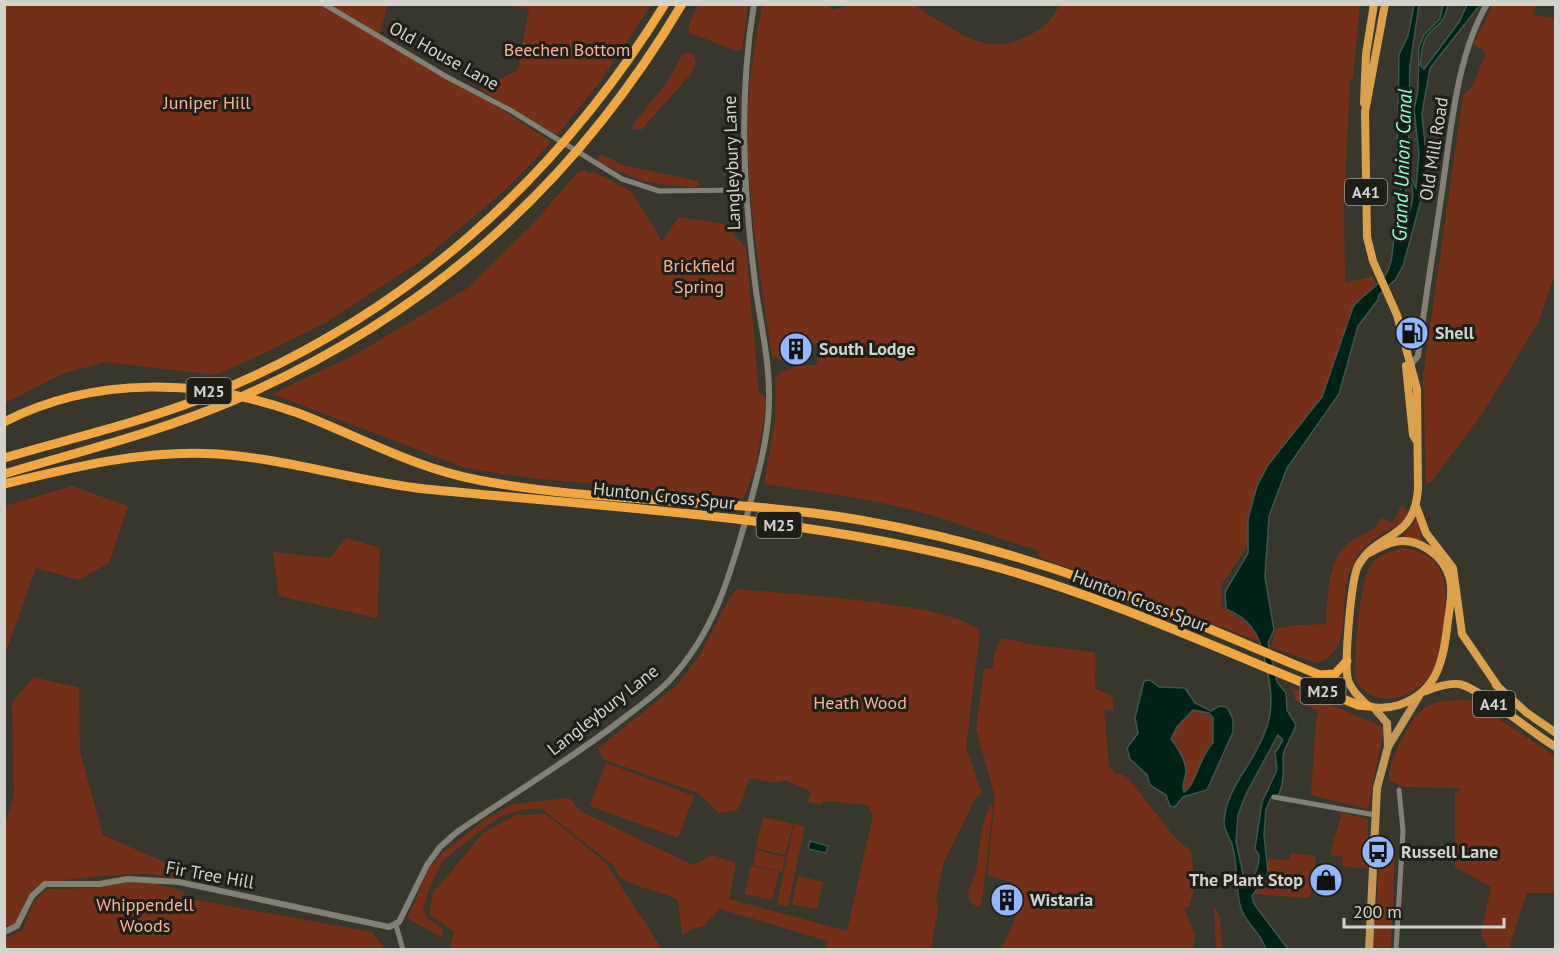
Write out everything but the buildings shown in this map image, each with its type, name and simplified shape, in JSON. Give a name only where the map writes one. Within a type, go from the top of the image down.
[{"type":"highway","name":"M25","points":[[4,459],[206,396],[231,386],[341,331],[424,275],[469,239],[554,154],[627,64],[665,4]]},
{"type":"highway","name":"M25","points":[[4,474],[145,433],[232,401],[306,367],[370,330],[433,288],[494,237],[542,192],[598,128],[646,64],[682,4]]},
{"type":"highway","name":"A41","points":[[1374,4],[1363,88],[1367,237],[1377,271],[1389,295],[1405,344],[1409,368],[1417,388],[1418,514],[1420,529],[1437,556]]},
{"type":"highway","name":"A41","points":[[1365,112],[1385,4]]},
{"type":"highway","name":"Hunton Cross Spur","points":[[4,422],[73,396],[117,389],[182,388],[246,397],[299,414],[426,466],[480,480],[516,486],[805,512],[857,520],[948,539],[1095,583],[1323,676],[1335,674],[1347,661]]},
{"type":"highway","name":"Hunton Cross Spur","points":[[4,484],[111,460],[171,454],[216,453],[386,484],[844,534],[915,547],[1033,578],[1088,597],[1358,705],[1371,707]]},
{"type":"highway","points":[[1369,553],[1391,543],[1406,541],[1424,547],[1437,556],[1450,579],[1450,602],[1442,663],[1422,694],[1394,706],[1371,707],[1353,690],[1348,679],[1347,661],[1353,584],[1359,565],[1369,553],[1378,544],[1402,530],[1418,514],[1426,533],[1446,556],[1456,575],[1458,618],[1462,634],[1499,688]]},
{"type":"highway","name":"A41","points":[[1450,602],[1455,626],[1463,646],[1499,688],[1527,713],[1556,734]]},
{"type":"highway","name":"A41","points":[[1422,694],[1450,684],[1468,686],[1556,747]]},
{"type":"main road","points":[[1388,747],[1422,694]]},
{"type":"main road","points":[[1369,950],[1377,788],[1388,747],[1387,723],[1371,707]]},
{"type":"street","name":"Old House Lane","points":[[324,4],[622,179],[659,191],[745,190]]},
{"type":"street","name":"Langleybury Lane","points":[[396,925],[427,865],[440,847],[456,832],[592,742],[669,681],[704,633],[722,600],[767,432],[769,393],[745,190],[743,88],[754,4]]},
{"type":"street","name":"Old Mill Road","points":[[1409,368],[1418,356],[1447,154],[1465,56],[1474,28],[1487,4]]},
{"type":"street","points":[[1396,950],[1403,831],[1399,790]]},
{"type":"street","points":[[1274,796],[1375,815]]},
{"type":"street","name":"Fir Tree Hill","points":[[4,932],[18,926],[32,896],[45,884],[99,884],[128,879],[178,882],[388,927],[396,925]]},
{"type":"street","points":[[396,925],[403,950]]},
{"type":"green space","name":"Beechen Bottom","points":[[651,4],[598,84],[557,135],[479,89],[518,70],[529,9],[503,5]]},
{"type":"green space","points":[[699,4],[748,5],[742,49],[736,51],[688,32],[690,21]]},
{"type":"green space","points":[[904,4],[919,8],[978,41],[1001,44],[1014,42],[1038,30],[1051,19],[1059,5],[1360,5],[1353,77],[1350,81],[1344,202],[1345,283],[1372,276],[1377,286],[1363,295],[1353,307],[1322,397],[1268,465],[1257,486],[1248,519],[1247,547],[1222,584],[1221,606],[1252,627],[1260,642],[1037,556],[1038,550],[942,518],[867,500],[764,484],[775,419],[776,377],[781,372],[798,366],[817,365],[818,344],[782,343],[782,361],[772,356],[754,231],[748,136],[750,80],[762,5],[826,5],[834,10],[860,5]]},
{"type":"green space","name":"Juniper Hill","points":[[5,5],[323,5],[492,103],[551,142],[509,187],[421,261],[325,323],[254,358],[215,375],[105,362],[62,374],[5,403]]},
{"type":"green space","points":[[326,5],[387,5],[379,37]]},
{"type":"green space","points":[[1493,5],[1537,5],[1533,15],[1555,18],[1555,273],[1539,321],[1484,411],[1431,482],[1426,484],[1423,376],[1463,95],[1472,87],[1485,55],[1482,49],[1473,44]]},
{"type":"green space","points":[[688,52],[694,55],[696,63],[690,75],[641,130],[633,130],[633,125],[669,79],[682,55]]},
{"type":"green space","points":[[601,154],[623,165],[698,181],[699,187],[657,184],[634,178],[596,161]]},
{"type":"green space","name":"Brickfield Spring","points":[[584,170],[588,173],[594,172],[631,191],[662,241],[679,217],[725,224],[746,248],[759,392],[765,398],[766,406],[756,465],[744,498],[531,478],[466,468],[272,394],[356,354],[466,289],[531,226],[577,173]]},
{"type":"green space","points":[[72,486],[128,506],[109,563],[79,580],[36,568],[5,654],[5,506]]},
{"type":"green space","points":[[1402,504],[1409,514],[1399,527],[1383,532],[1356,555],[1357,559],[1348,576],[1343,627],[1336,649],[1328,657],[1316,663],[1271,647],[1275,629],[1297,625],[1326,624],[1328,590],[1337,558],[1352,541],[1372,529],[1381,518],[1393,523]]},
{"type":"green space","points":[[1417,519],[1422,540],[1403,538],[1403,536]]},
{"type":"green space","points":[[346,538],[380,548],[377,618],[279,596],[273,552],[330,558]]},
{"type":"green space","points":[[1403,548],[1429,557],[1437,565],[1442,575],[1446,598],[1443,637],[1436,665],[1427,680],[1407,694],[1396,698],[1384,698],[1373,696],[1355,679],[1358,618],[1364,583],[1374,561],[1384,554]]},
{"type":"green space","name":"Heath Wood","points":[[737,589],[903,606],[963,621],[980,631],[966,747],[982,794],[976,797],[944,862],[936,898],[938,909],[931,949],[826,949],[828,941],[720,909],[702,927],[694,928],[682,936],[678,900],[619,877],[614,866],[541,808],[522,810],[499,817],[442,862],[430,886],[423,909],[427,918],[443,929],[442,938],[407,918],[430,867],[441,854],[485,819],[513,804],[569,798],[580,811],[693,865],[712,855],[736,863],[729,899],[847,931],[873,815],[867,805],[823,801],[821,805],[808,802],[811,792],[785,780],[774,783],[750,778],[737,810],[719,813],[698,793],[603,759],[598,748],[676,686],[698,658],[730,597]]},
{"type":"green space","points":[[1002,638],[1040,646],[1094,652],[1096,689],[1112,696],[1114,711],[1104,709],[1109,766],[1117,776],[1119,773],[1128,778],[1176,839],[1191,851],[1195,884],[1189,907],[1184,908],[1195,935],[1193,949],[1001,949],[1017,909],[1011,882],[987,875],[995,797],[976,729],[984,669],[993,668],[994,653]]},
{"type":"green space","name":"Whippendell Woods","points":[[34,677],[79,688],[80,752],[103,835],[182,870],[183,881],[142,874],[43,884],[31,891],[16,922],[5,930],[5,825],[14,794],[12,702]]},
{"type":"green space","points":[[1292,688],[1381,726],[1383,732],[1368,809],[1311,795],[1316,721],[1319,711],[1296,701]]},
{"type":"green space","points":[[1469,700],[1555,756],[1555,893],[1527,893],[1509,949],[1488,949],[1481,934],[1491,887],[1455,867],[1455,795],[1461,788],[1403,787],[1389,780],[1397,748],[1408,727],[1421,711],[1436,703]]},
{"type":"green space","points":[[1193,710],[1207,714],[1213,720],[1213,743],[1204,755],[1192,783],[1184,792],[1182,784],[1186,772],[1171,739],[1177,727]]},
{"type":"green space","points":[[606,763],[694,796],[678,838],[590,806]]},
{"type":"green space","points":[[990,804],[993,807],[980,907],[975,906],[969,899],[968,891],[976,872],[982,827]]},
{"type":"green space","points":[[1338,812],[1368,819],[1368,869],[1342,866],[1343,857],[1330,855],[1341,815]]},
{"type":"green space","points":[[546,814],[605,862],[662,949],[450,949],[454,932],[429,914],[433,893],[484,832],[516,815]]},
{"type":"green space","points":[[763,817],[793,824],[785,855],[756,848]]},
{"type":"green space","points":[[794,824],[805,826],[788,906],[777,904]]},
{"type":"green space","points":[[756,850],[785,857],[782,872],[753,865]]},
{"type":"green space","points":[[1291,853],[1316,856],[1311,896],[1306,898],[1252,894],[1266,876],[1268,859],[1289,860]]},
{"type":"green space","points":[[1380,853],[1395,854],[1391,949],[1373,949]]},
{"type":"green space","points":[[751,866],[779,872],[772,900],[745,894]]},
{"type":"green space","points":[[798,876],[823,882],[817,909],[792,904]]},
{"type":"green space","name":"Whippendell Woods","points":[[140,880],[184,891],[185,898],[372,932],[385,949],[5,950],[4,938],[22,931],[33,903],[47,889],[92,888]]},
{"type":"green space","points":[[1214,905],[1220,917],[1222,949],[1216,949]]},
{"type":"water","name":"Grand Union Canal","points":[[1414,5],[1419,5],[1410,65],[1408,172],[1416,188],[1419,154],[1414,109],[1418,91],[1419,47],[1424,35],[1440,19],[1443,5],[1448,5],[1442,21],[1431,31],[1424,42],[1420,65],[1424,69],[1459,22],[1467,5],[1480,5],[1430,68],[1422,113],[1427,164],[1424,189],[1403,266],[1395,280],[1379,295],[1378,300],[1358,326],[1339,394],[1287,468],[1269,516],[1265,577],[1274,630],[1268,643],[1277,682],[1286,693],[1287,710],[1296,725],[1283,753],[1283,777],[1280,792],[1277,797],[1272,796],[1266,809],[1264,835],[1268,872],[1252,896],[1254,904],[1288,949],[1266,949],[1240,904],[1235,856],[1224,822],[1231,794],[1255,753],[1267,726],[1270,714],[1270,688],[1259,640],[1247,622],[1226,609],[1225,592],[1248,553],[1248,519],[1257,486],[1268,465],[1322,397],[1353,307],[1383,279],[1390,265],[1401,195],[1397,168],[1399,54],[1408,36]],"holes":[[[1407,175],[1412,185],[1413,196],[1407,217],[1405,181]],[[1278,735],[1283,740],[1275,753],[1277,770],[1262,802],[1255,849],[1259,855],[1258,863],[1255,874],[1247,883],[1236,842],[1238,815],[1246,794]]]},
{"type":"water","points":[[1150,680],[1159,687],[1185,688],[1195,703],[1211,711],[1219,706],[1227,707],[1233,719],[1233,732],[1207,790],[1183,797],[1175,807],[1170,806],[1166,795],[1150,785],[1147,775],[1130,759],[1127,748],[1138,733],[1135,718],[1144,681]],"holes":[[[1193,710],[1209,713],[1213,718],[1213,743],[1204,755],[1192,783],[1184,792],[1185,763],[1171,739],[1177,727]]]},
{"type":"water","points":[[810,841],[828,846],[826,853],[808,849]]},
{"type":"place","name":"Shell","points":[[1412,333]]},
{"type":"place","name":"South Lodge","points":[[796,349]]},
{"type":"place","name":"Russell Lane","points":[[1378,852]]},
{"type":"place","name":"The Plant Stop","points":[[1326,880]]},
{"type":"place","name":"Wistaria","points":[[1007,900]]}]
